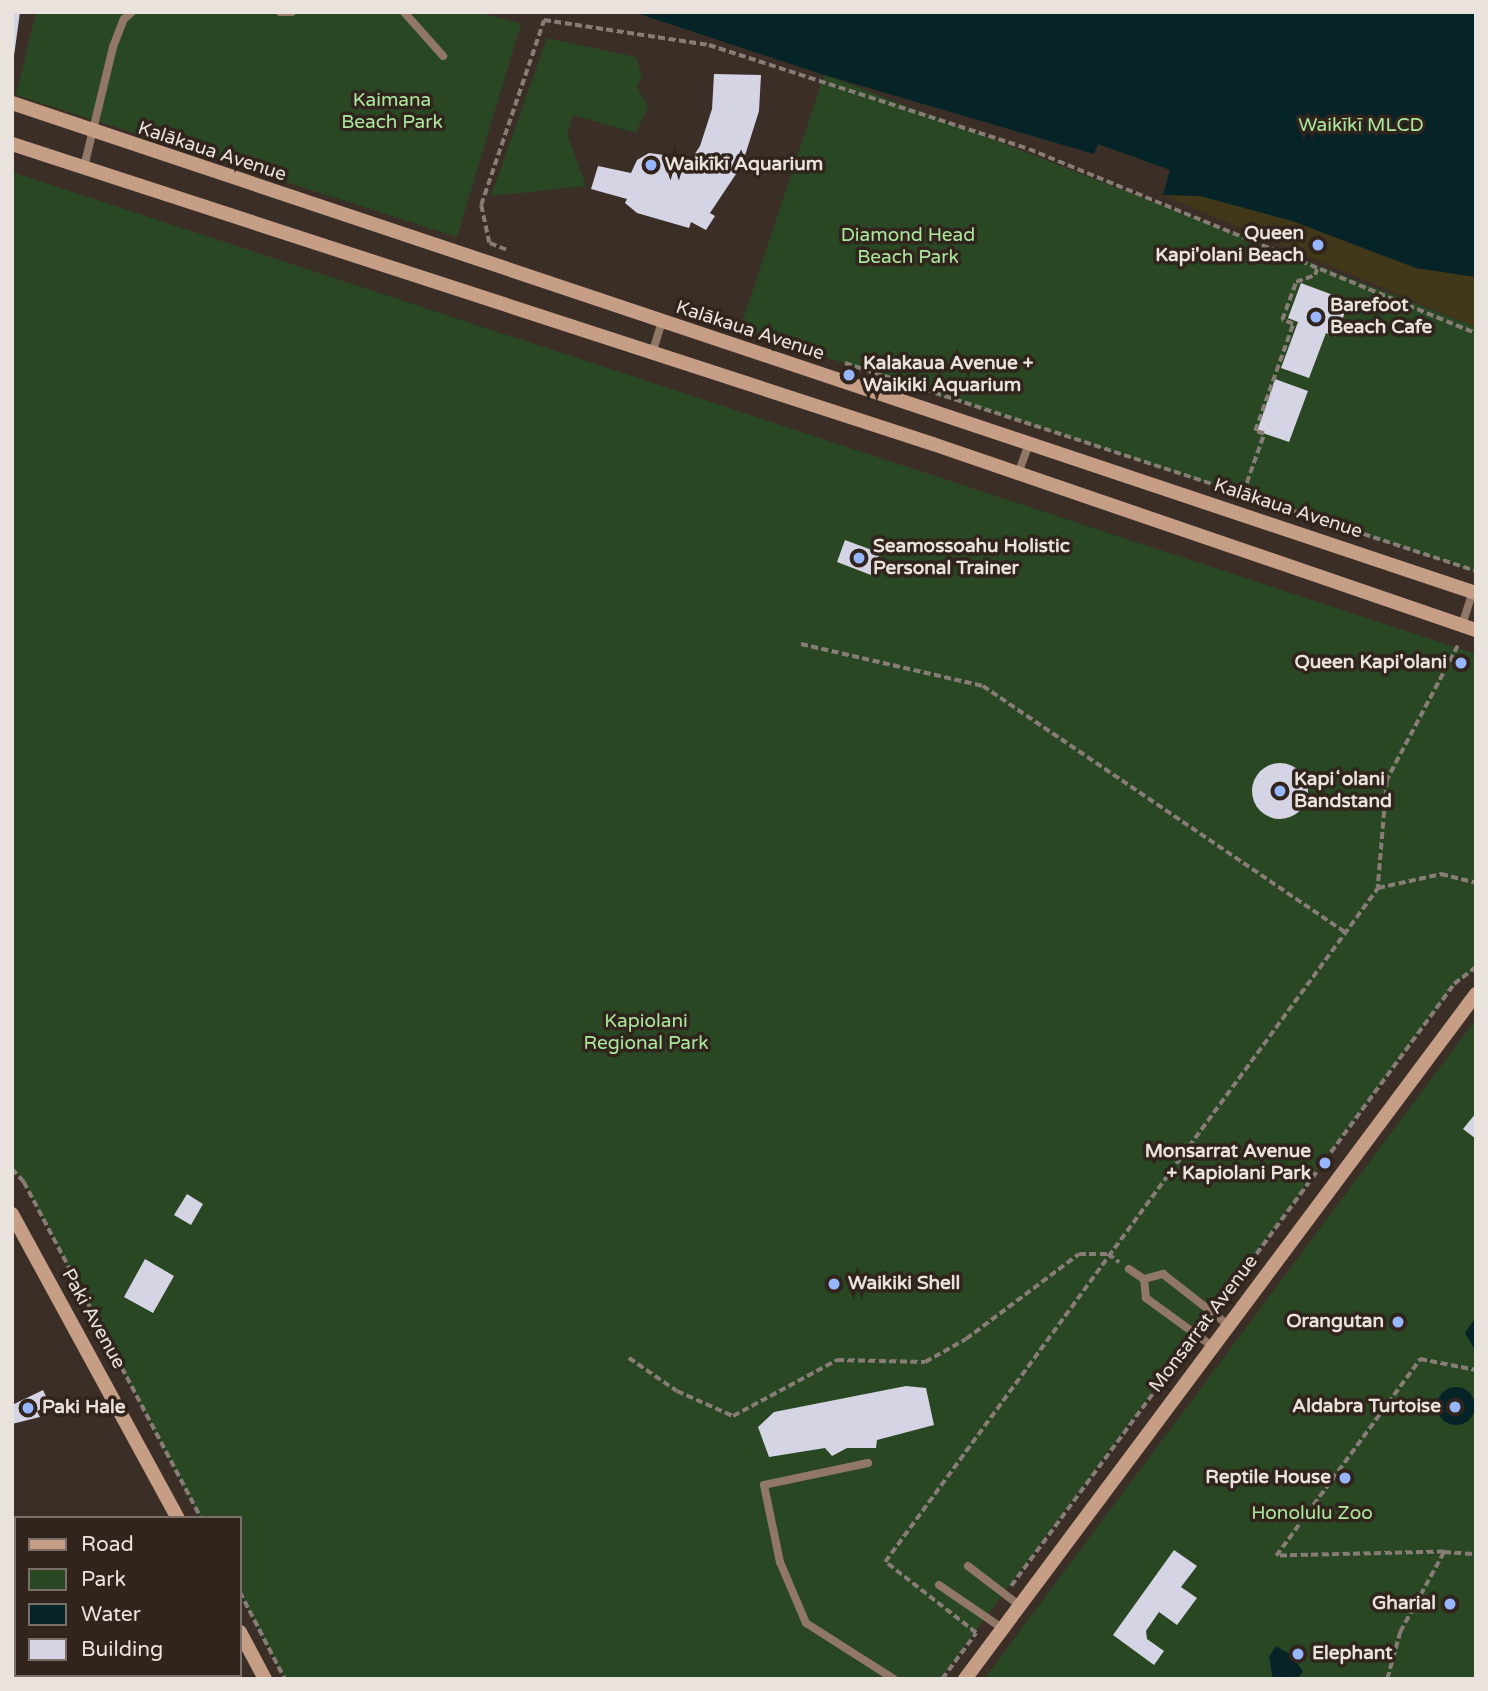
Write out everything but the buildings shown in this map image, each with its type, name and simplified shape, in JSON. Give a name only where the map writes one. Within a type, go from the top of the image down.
[{"type":"street","name":"Kalākaua Avenue","points":[[12,103],[91,132],[1475,592]]},
{"type":"street","points":[[12,144],[1018,474],[1469,628]]},
{"type":"street","name":"Monsarrat Avenue","points":[[965,1679],[1476,994]]},
{"type":"street","name":"Paki Avenue","points":[[12,1214],[177,1516]]},
{"type":"street","points":[[242,1636],[265,1679]]},
{"type":"lane","points":[[84,167],[113,47],[124,19],[132,12]]},
{"type":"lane","points":[[280,12],[292,12]]},
{"type":"lane","points":[[404,12],[443,56]]},
{"type":"lane","points":[[652,354],[662,322]]},
{"type":"lane","points":[[1018,474],[1029,444]]},
{"type":"lane","points":[[1469,628],[1475,592]]},
{"type":"lane","points":[[1129,1269],[1144,1279],[1163,1274],[1228,1325]]},
{"type":"lane","points":[[1144,1279],[1146,1298],[1212,1346]]},
{"type":"lane","points":[[868,1463],[764,1485],[780,1562],[806,1623],[894,1679]]},
{"type":"lane","points":[[968,1566],[1019,1605]]},
{"type":"lane","points":[[939,1585],[1002,1628]]},
{"type":"path","points":[[514,253],[489,243],[481,205],[544,20],[709,45],[1042,153],[1476,333]]},
{"type":"path","points":[[1243,493],[1264,435],[1255,431],[1293,324],[1282,320],[1296,282],[1315,275],[1317,269]]},
{"type":"path","points":[[839,362],[1476,571]]},
{"type":"path","points":[[802,644],[983,686],[1348,934]]},
{"type":"path","points":[[942,1679],[976,1633],[884,1562],[1108,1254],[1348,934],[1378,888],[1387,780],[1458,646]]},
{"type":"path","points":[[1378,888],[1441,874],[1476,883]]},
{"type":"path","points":[[1213,1313],[1454,985],[1476,967]]},
{"type":"path","points":[[12,1169],[24,1182],[200,1516]]},
{"type":"path","points":[[629,1358],[677,1391],[733,1416],[837,1360],[925,1362],[966,1339],[1079,1254],[1108,1254]]},
{"type":"path","points":[[1004,1594],[1197,1335]]},
{"type":"path","points":[[1476,1370],[1420,1359],[1276,1556],[1444,1552],[1476,1554]]},
{"type":"path","points":[[1387,1679],[1400,1632],[1444,1552]]},
{"type":"path","points":[[242,1596],[285,1679]]},
{"type":"green space","name":"Kaimana Beach Park","points":[[36,12],[479,12],[521,24],[457,237],[16,95]]},
{"type":"green space","name":"Diamond Head Beach Park","points":[[633,12],[1476,12],[1476,277],[1200,196],[1163,195],[1170,170],[1098,144],[1094,154],[834,78],[1476,327],[1476,572],[740,329],[824,75]]},
{"type":"green space","points":[[547,38],[636,57],[642,76],[637,87],[648,106],[636,133],[573,115],[567,134],[586,186],[491,196]]},
{"type":"green space","name":"Kapiolani Regional Park","points":[[12,172],[1476,654],[1476,970],[1454,985],[940,1679],[285,1679],[242,1597],[242,1516],[199,1516],[24,1182],[12,1169]]},
{"type":"green space","name":"Honolulu Zoo","points":[[1476,1019],[1476,1679],[984,1679]]},
{"type":"green space","points":[[61,1677],[240,1679],[62,1679]]},
{"type":"sand","name":"Queen Kapi'olani Beach","points":[[1163,195],[1200,196],[1292,221],[1416,268],[1476,277],[1476,327]]},
{"type":"water","name":"Waikīkī MLCD","points":[[633,12],[1476,12],[1476,277],[1416,268],[1292,221],[1200,196],[1163,195],[1170,170],[1098,144],[1094,154],[824,75]]},
{"type":"water","points":[[1476,1317],[1475,1336],[1476,1352],[1465,1333]]},
{"type":"water","points":[[1456,1387],[1469,1393],[1475,1406],[1469,1419],[1456,1425],[1443,1419],[1437,1406],[1443,1393]]},
{"type":"water","points":[[1276,1646],[1293,1656],[1303,1672],[1297,1679],[1273,1679],[1269,1657]]},
{"type":"place","name":"Waikīkī Aquarium","points":[[651,165]]},
{"type":"place","name":"Queen Kapi'olani Beach","points":[[1318,245]]},
{"type":"place","name":"Barefoot Beach Cafe","points":[[1316,317]]},
{"type":"place","name":"Kalakaua Avenue + Waikiki Aquarium","points":[[849,375]]},
{"type":"place","name":"Seamossoahu Holistic Personal Trainer","points":[[859,558]]},
{"type":"place","name":"Queen Kapi'olani","points":[[1461,663]]},
{"type":"place","name":"Kapiʻolani Bandstand","points":[[1280,791]]},
{"type":"place","name":"Monsarrat Avenue + Kapiolani Park","points":[[1325,1163]]},
{"type":"place","name":"Waikiki Shell","points":[[834,1284]]},
{"type":"place","name":"Orangutan","points":[[1398,1322]]},
{"type":"place","name":"Aldabra Turtoise","points":[[1455,1407]]},
{"type":"place","name":"Paki Hale","points":[[28,1408]]},
{"type":"place","name":"Reptile House","points":[[1345,1478]]},
{"type":"place","name":"Gharial","points":[[1450,1604]]},
{"type":"place","name":"Elephant","points":[[1298,1654]]}]
